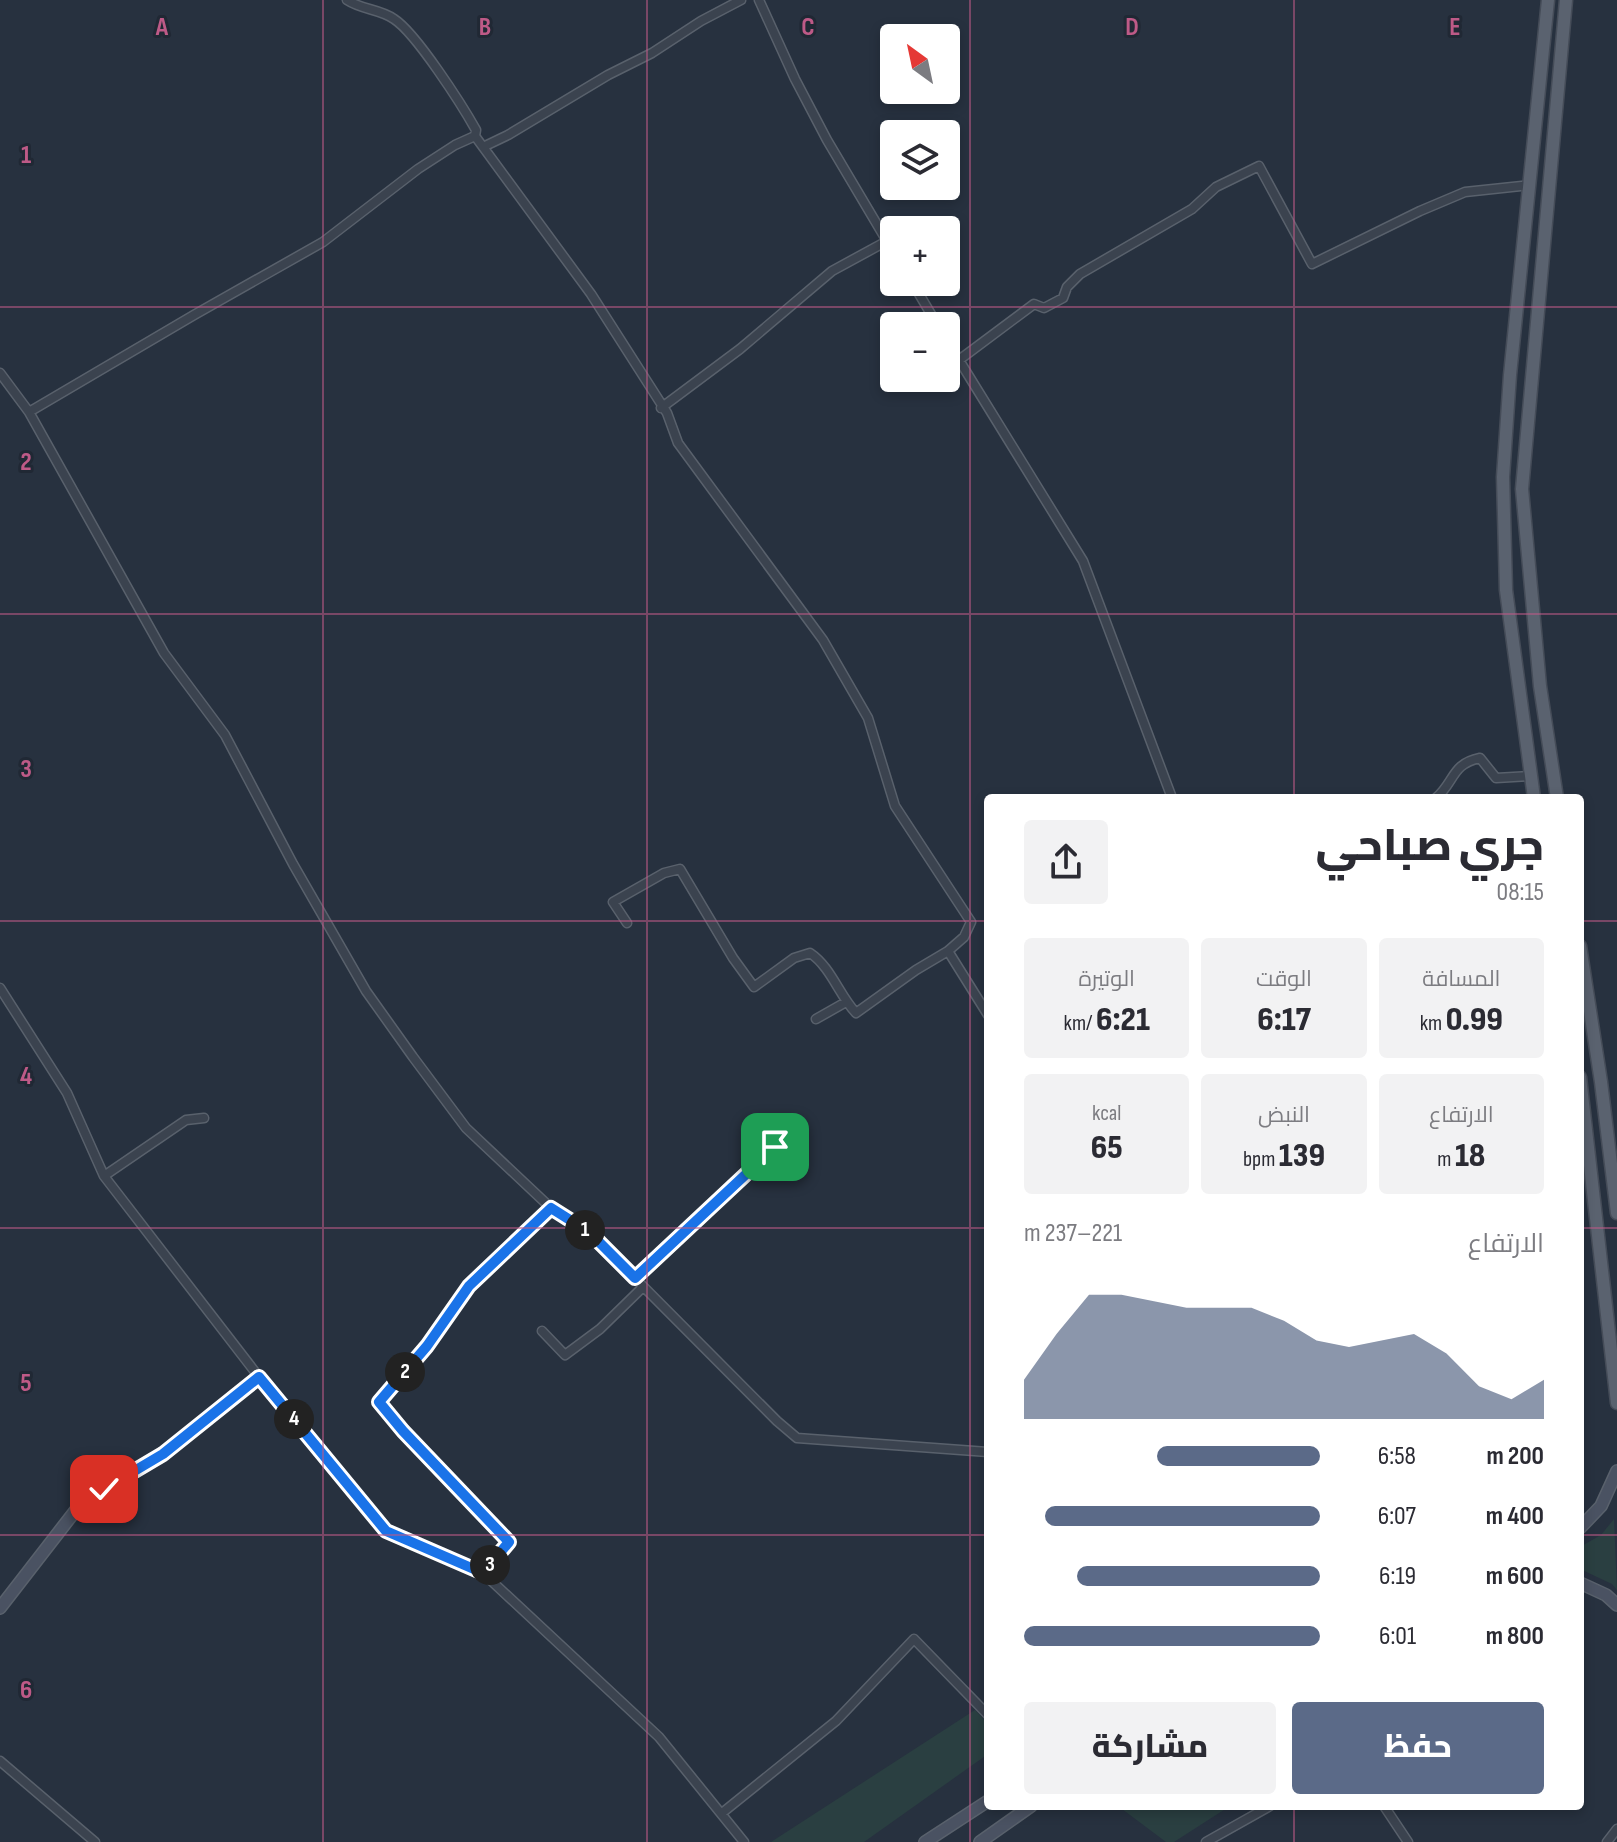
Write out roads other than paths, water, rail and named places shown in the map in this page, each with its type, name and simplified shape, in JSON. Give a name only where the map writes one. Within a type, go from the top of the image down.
[{"type":"main road","points":[[1533,794],[1506,590],[1503,477],[1510,375],[1548,0]]},
{"type":"main road","points":[[1556,794],[1529,590],[1522,489],[1566,0]]},
{"type":"main road","points":[[1533,145],[1551,149]]},
{"type":"main road","points":[[1511,628],[1534,627]]},
{"type":"main road","points":[[1584,972],[1617,1213]]},
{"type":"main road","points":[[1584,1109],[1617,1403]]},
{"type":"main road","points":[[1598,1219],[1617,1220]]},
{"type":"street","points":[[347,0],[389,16],[408,30],[455,95],[476,130],[475,136],[591,294],[667,413],[678,443],[823,640],[868,718],[895,806],[971,922],[964,937],[948,951],[856,1013],[821,960],[810,953],[794,958],[754,987],[680,869],[664,873],[613,902],[627,923]]},
{"type":"street","points":[[483,147],[741,0]]},
{"type":"street","points":[[759,0],[827,140],[880,229]]},
{"type":"street","points":[[29,412],[323,242],[418,169],[475,136]]},
{"type":"street","points":[[960,359],[1034,304],[1044,308],[1063,298],[1067,287],[1080,274],[1192,209],[1216,187],[1259,166],[1312,264],[1465,192],[1530,185]]},
{"type":"street","points":[[661,408],[740,349],[832,271],[880,245]]},
{"type":"street","points":[[960,362],[1083,561],[1170,794]]},
{"type":"street","points":[[1,377],[29,412],[164,653],[225,735],[293,864],[366,991],[466,1128],[551,1208],[589,1232],[797,1438],[984,1452]]},
{"type":"street","points":[[1439,794],[1456,770],[1469,760],[1480,758],[1496,778],[1531,776]]},
{"type":"street","points":[[948,951],[984,1009]]},
{"type":"street","points":[[0,988],[67,1093],[104,1176],[259,1377],[386,1531],[483,1573],[659,1737],[744,1842]]},
{"type":"street","points":[[816,1019],[846,1002]]},
{"type":"street","points":[[104,1176],[186,1120],[204,1118]]},
{"type":"street","points":[[635,1278],[775,1147]]},
{"type":"street","points":[[483,1573],[509,1542],[379,1402],[427,1346],[469,1286],[551,1208]]},
{"type":"street","points":[[542,1331],[565,1355],[600,1329],[643,1287]]},
{"type":"street","points":[[0,1608],[79,1506],[163,1454],[259,1377]]},
{"type":"street","points":[[1584,1524],[1601,1506],[1617,1471]]},
{"type":"street","points":[[1584,1585],[1606,1595],[1617,1605]]},
{"type":"street","points":[[722,1813],[836,1721],[914,1639],[984,1711]]},
{"type":"street","points":[[0,1761],[95,1842]]},
{"type":"street","points":[[925,1842],[984,1804]]},
{"type":"street","points":[[980,1842],[1025,1810]]},
{"type":"street","points":[[1206,1842],[1263,1810]]},
{"type":"street","points":[[1387,1810],[1408,1842]]},
{"type":"street","points":[[1607,1842],[1617,1829]]}]
